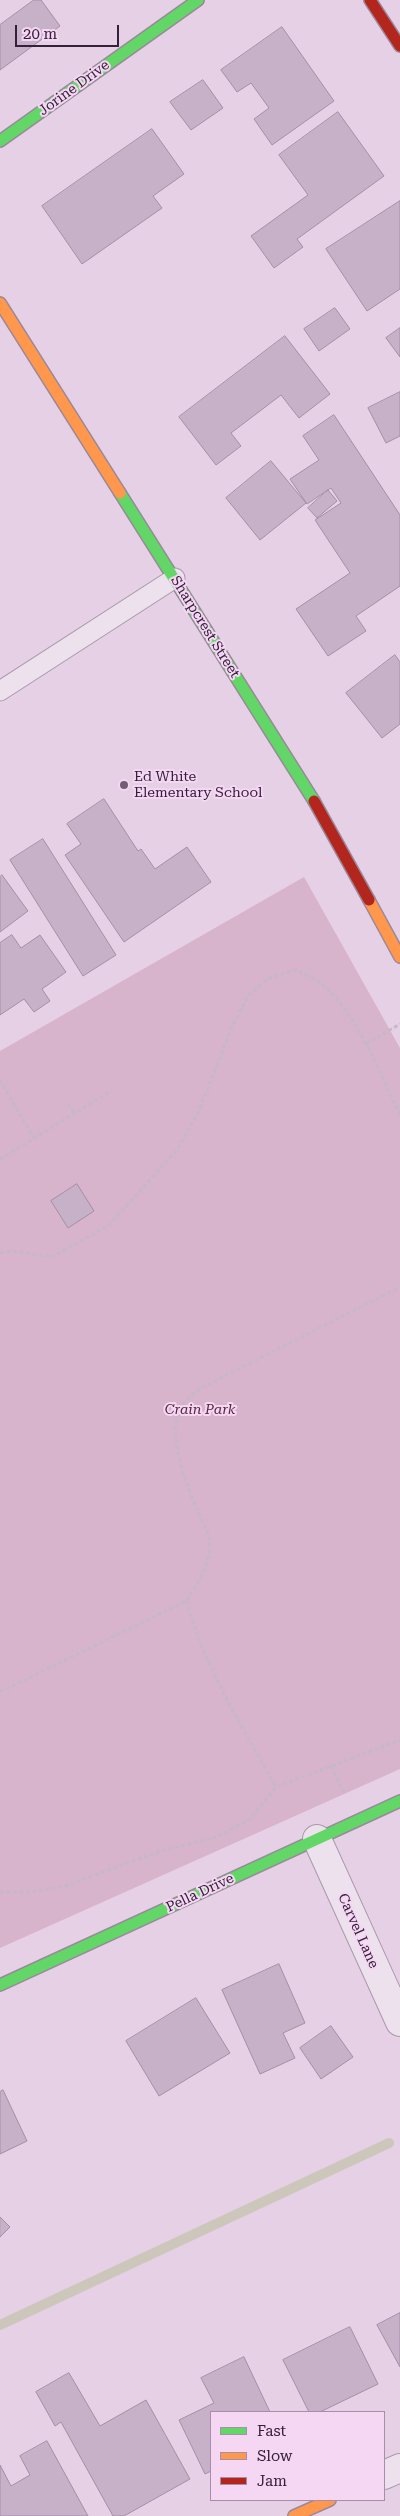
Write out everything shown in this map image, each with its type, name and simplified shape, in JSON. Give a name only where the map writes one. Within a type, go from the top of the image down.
[{"type":"street","name":"Jorine Drive","points":[[0,142],[198,0]]},
{"type":"street","points":[[370,0],[400,46]]},
{"type":"street","name":"Sharpcrest Street","points":[[0,303],[328,823],[400,957]]},
{"type":"street","name":"Pella Drive","points":[[0,1985],[400,1802]]},
{"type":"street","name":"Carvel Lane","points":[[317,1839],[400,2022]]},
{"type":"street","points":[[385,2475],[400,2468]]},
{"type":"street","points":[[294,2516],[328,2501]]},
{"type":"lane","points":[[0,691],[175,578]]},
{"type":"path","points":[[0,1253],[14,1251],[52,1257],[108,1226],[137,1198],[177,1150],[205,1097],[236,1019],[248,996],[267,979],[295,970],[322,984],[338,1001],[366,1044],[400,1115]]},
{"type":"path","points":[[366,1044],[400,1024]]},
{"type":"path","points":[[0,1080],[34,1138]]},
{"type":"path","points":[[0,1159],[111,1091]]},
{"type":"path","points":[[68,1104],[75,1113]]},
{"type":"path","points":[[0,1692],[186,1601],[204,1570],[209,1551],[209,1537],[187,1481],[177,1444],[175,1430],[178,1413],[187,1399],[199,1389],[400,1287]]},
{"type":"path","points":[[186,1601],[202,1648],[228,1704],[276,1787]]},
{"type":"path","points":[[0,1892],[29,1892],[62,1887],[158,1852],[217,1837],[250,1819],[276,1787],[400,1740]]},
{"type":"green space","name":"Crain Park","points":[[304,877],[400,1048],[400,1769],[0,1948],[0,1051]]},
{"type":"building","points":[[34,0],[41,0],[60,26],[0,70],[0,25]]},
{"type":"building","points":[[282,27],[334,101],[272,145],[254,119],[269,108],[251,83],[237,92],[221,70]]},
{"type":"building","points":[[203,80],[223,108],[191,130],[170,102]]},
{"type":"building","points":[[338,112],[384,176],[297,239],[303,247],[274,268],[251,236],[308,195],[279,155]]},
{"type":"building","points":[[152,129],[184,174],[153,196],[162,208],[82,264],[42,206]]},
{"type":"building","points":[[400,201],[400,289],[367,311],[326,249]]},
{"type":"building","points":[[335,308],[350,329],[319,351],[304,329]]},
{"type":"building","points":[[400,328],[400,357],[386,338]]},
{"type":"building","points":[[285,336],[330,394],[299,418],[281,395],[231,433],[241,446],[216,465],[179,417]]},
{"type":"building","points":[[400,392],[400,436],[386,443],[368,408]]},
{"type":"building","points":[[334,415],[400,515],[400,586],[356,616],[366,631],[328,656],[296,609],[350,573],[315,520],[341,503],[331,488],[307,504],[290,479],[319,460],[303,436]]},
{"type":"building","points":[[271,461],[306,503],[260,540],[226,498]]},
{"type":"building","points":[[328,490],[337,501],[317,518],[308,508]]},
{"type":"building","points":[[395,655],[400,662],[400,724],[382,738],[346,693]]},
{"type":"building","points":[[104,799],[138,851],[141,849],[155,869],[187,847],[211,882],[124,942],[65,855],[81,844],[67,824]]},
{"type":"building","points":[[43,839],[116,955],[83,976],[10,860]]},
{"type":"building","points":[[2,875],[28,911],[0,932],[0,877]]},
{"type":"building","points":[[12,935],[21,948],[40,935],[66,972],[42,989],[50,1001],[34,1012],[24,999],[0,1015],[0,943]]},
{"type":"building","points":[[77,1184],[94,1211],[68,1228],[51,1201]]},
{"type":"building","points":[[279,1964],[305,2023],[283,2033],[295,2058],[260,2074],[222,1990]]},
{"type":"building","points":[[196,1998],[230,2053],[159,2096],[126,2041]]},
{"type":"building","points":[[331,2026],[353,2057],[321,2079],[300,2048]]},
{"type":"building","points":[[3,2090],[27,2141],[0,2154],[0,2092]]},
{"type":"building","points":[[0,2217],[10,2227],[0,2237]]},
{"type":"building","points":[[400,2313],[400,2367],[377,2325]]},
{"type":"building","points":[[350,2327],[378,2384],[322,2411],[308,2411],[283,2360]]},
{"type":"building","points":[[244,2357],[270,2411],[210,2411],[210,2472],[205,2474],[179,2420],[214,2403],[201,2378]]},
{"type":"building","points":[[69,2373],[100,2426],[146,2400],[190,2479],[124,2516],[113,2516],[61,2422],[55,2426],[36,2392]]},
{"type":"building","points":[[47,2441],[88,2516],[0,2516],[0,2465],[11,2486],[30,2475],[20,2456]]},
{"type":"waterway","points":[[0,2325],[389,2143]]},
{"type":"traffic: fast","points":[[0,141],[198,0]]},
{"type":"traffic: fast","points":[[120,493],[314,801]]},
{"type":"traffic: fast","points":[[0,1985],[400,1801]]},
{"type":"traffic: slow","points":[[0,303],[120,493]]},
{"type":"traffic: slow","points":[[369,900],[400,957]]},
{"type":"traffic: slow","points":[[294,2516],[328,2501]]},
{"type":"traffic: jam","points":[[370,0],[400,46]]},
{"type":"traffic: jam","points":[[314,801],[369,900]]},
{"type":"place","name":"Ed White Elementary School","points":[[124,785]]}]
